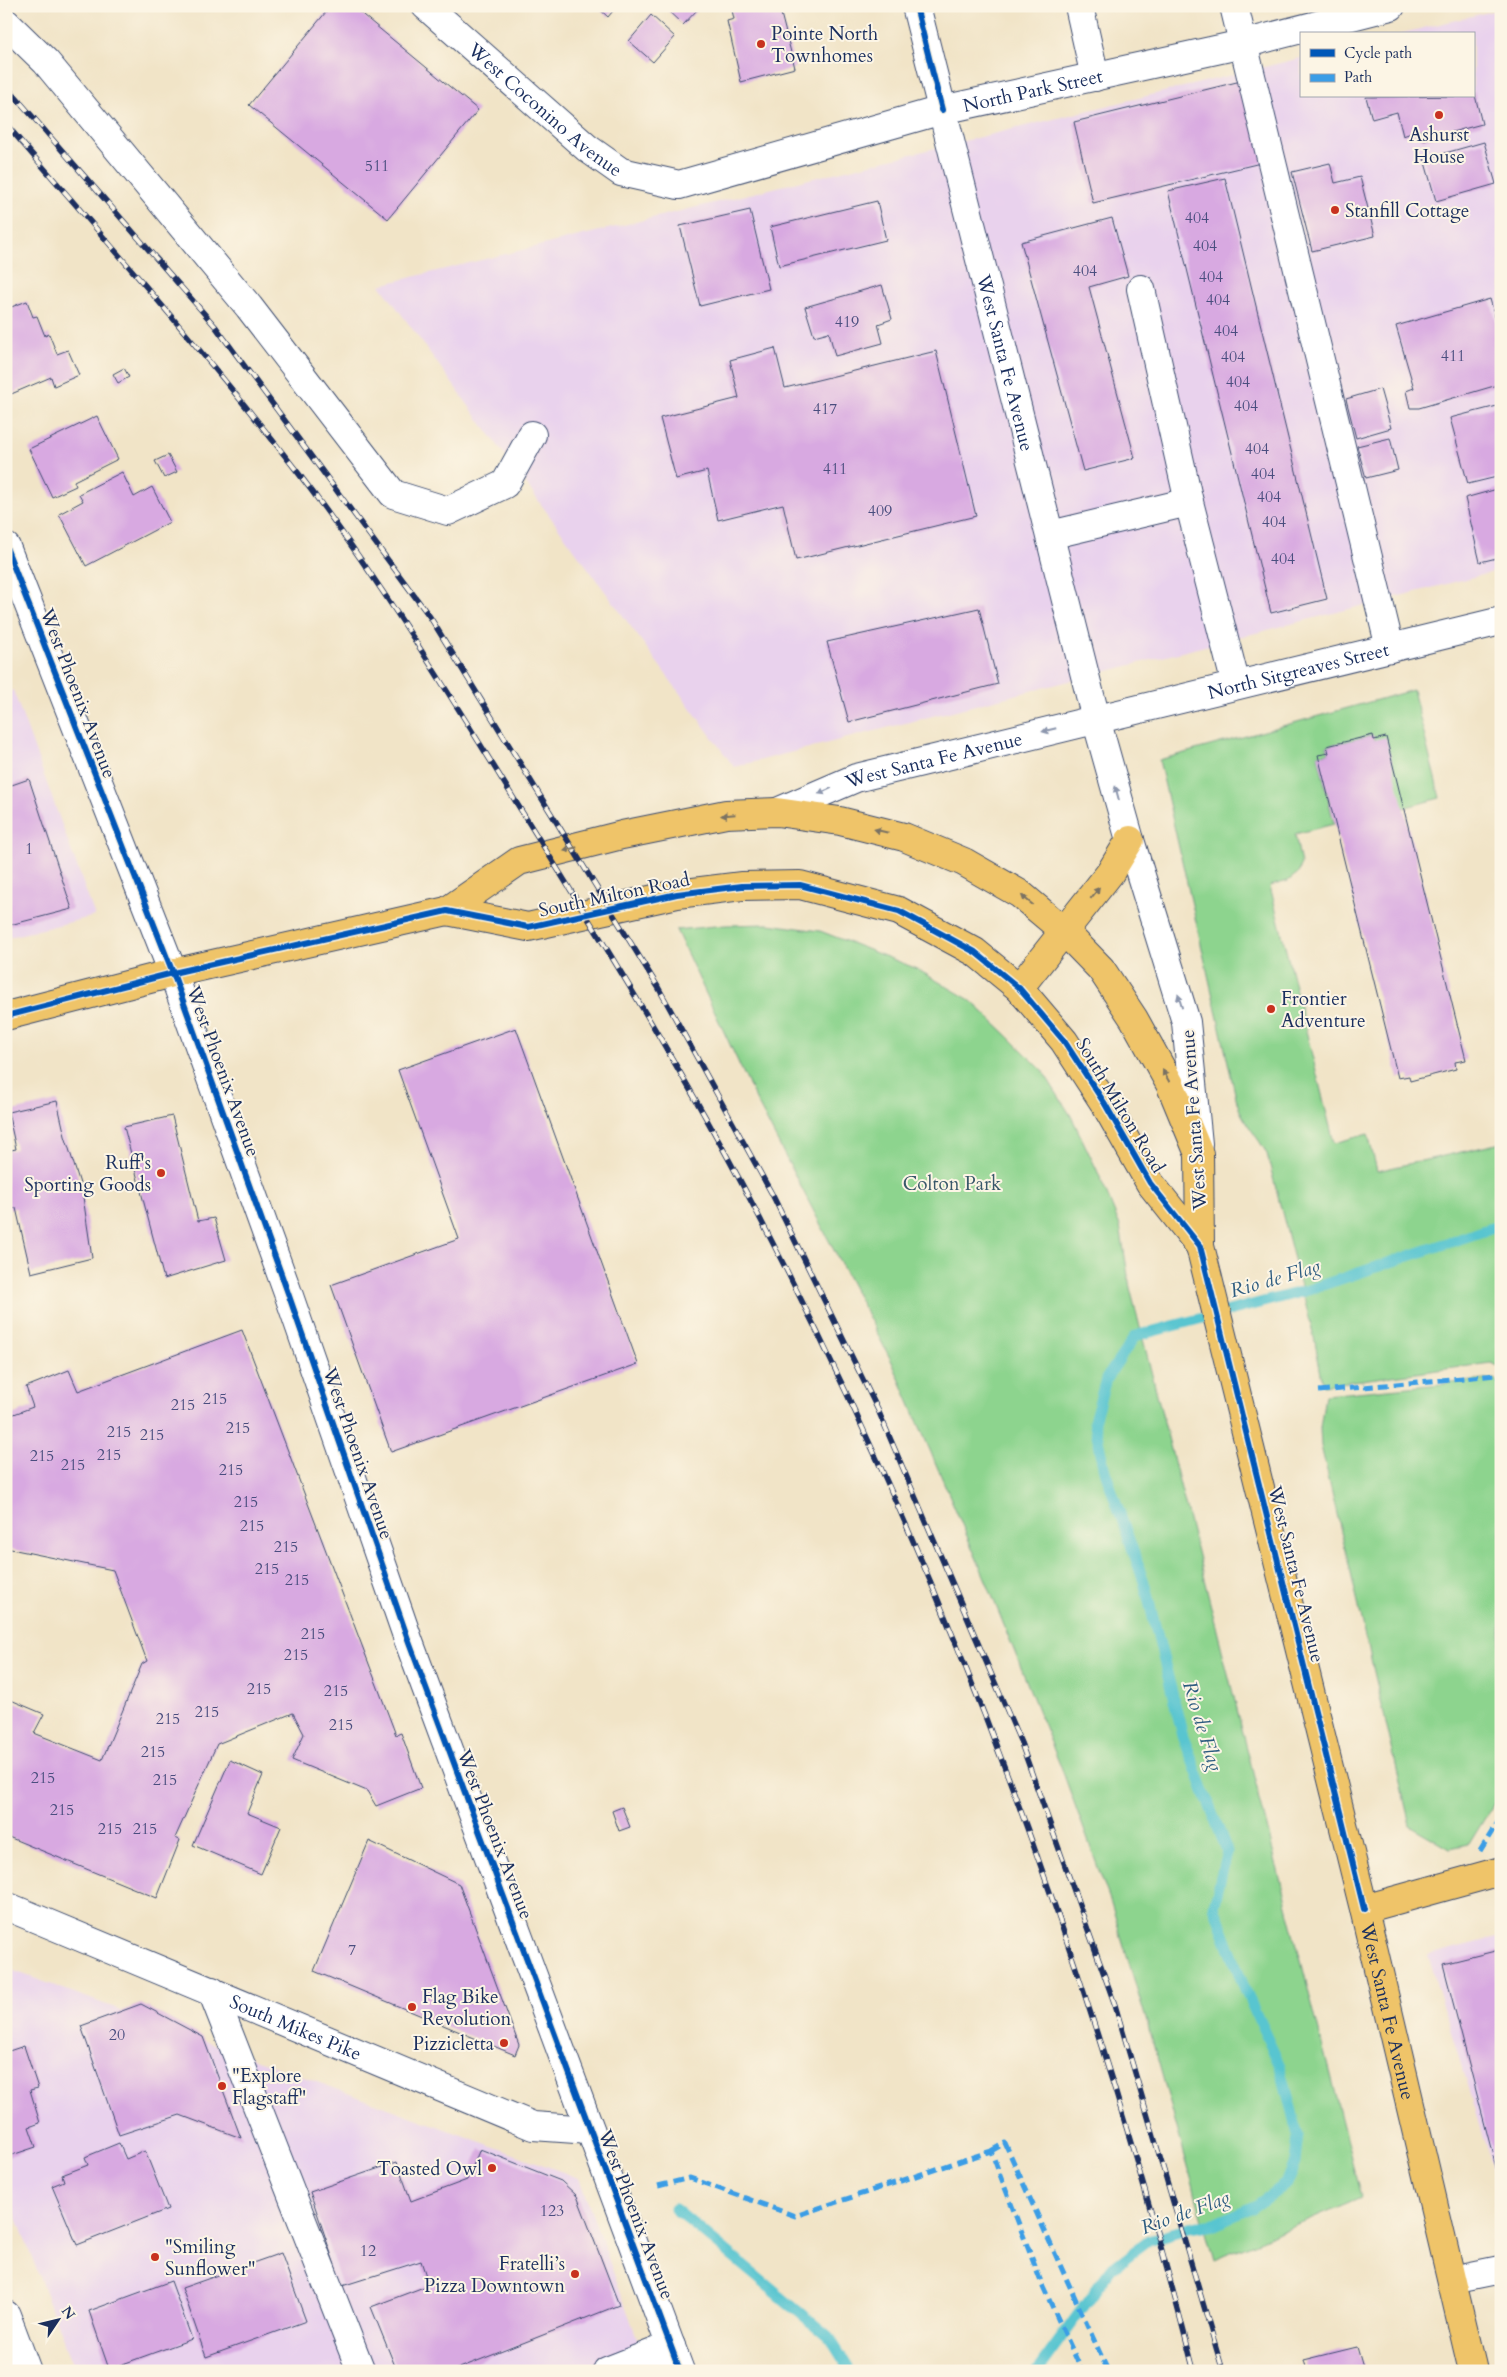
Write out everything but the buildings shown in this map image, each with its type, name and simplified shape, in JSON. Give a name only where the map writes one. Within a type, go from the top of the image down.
[{"type":"main road","name":"South Milton Road","points":[[6,1016],[173,973],[447,911],[519,861],[671,824],[726,814],[777,812],[840,820],[904,837],[964,862],[1020,894],[1064,931],[1100,969],[1134,1019],[1170,1084],[1199,1154]]},
{"type":"main road","points":[[1019,988],[1110,873],[1130,840]]},
{"type":"main road","name":"South Milton Road","points":[[447,911],[528,927],[677,894],[742,886],[800,885],[899,911],[974,952],[1019,988],[1064,1041],[1105,1104],[1150,1183],[1200,1246]]},
{"type":"main road","name":"West Santa Fe Avenue","points":[[1199,1154],[1200,1246],[1364,1909],[1473,2371]]},
{"type":"main road","points":[[1364,1909],[1501,1871]]},
{"type":"street","name":"West Coconino Avenue","points":[[426,6],[587,148],[621,172],[678,185]]},
{"type":"street","name":"West Santa Fe Avenue","points":[[916,6],[1096,719],[1130,840],[1186,1022],[1199,1154]]},
{"type":"street","points":[[1079,6],[1095,77]]},
{"type":"street","points":[[1234,6],[1390,648]]},
{"type":"street","name":"North Park Street","points":[[678,185],[942,110],[1243,44],[1391,6]]},
{"type":"street","points":[[6,23],[46,62],[249,307],[393,494],[448,510],[505,484],[532,435]]},
{"type":"street","points":[[1141,288],[1189,502],[1236,685]]},
{"type":"street","points":[[1050,535],[1189,502]]},
{"type":"street","name":"West Phoenix Avenue","points":[[6,547],[173,973],[289,1296],[409,1642],[680,2371]]},
{"type":"street","name":"North Sitgreaves Street","points":[[1096,719],[1501,621]]},
{"type":"street","name":"West Santa Fe Avenue","points":[[777,812],[856,778],[1096,719]]},
{"type":"street","name":"South Mikes Pike","points":[[6,1906],[533,2126],[590,2130]]},
{"type":"street","points":[[212,1991],[361,2371]]},
{"type":"street","points":[[1452,2280],[1501,2270]]},
{"type":"street","points":[[6,2316],[17,2356]]},
{"type":"street","points":[[607,2371],[670,2346]]},
{"type":"shaded area","points":[[1501,9],[1501,570],[734,767],[380,285],[1300,58],[1300,98],[1474,98],[1474,32],[1407,32]]},
{"type":"shaded area","points":[[13,690],[95,916],[6,938],[6,693]]},
{"type":"shaded area","points":[[1501,1936],[1501,2198],[1428,1955]]},
{"type":"shaded area","points":[[6,1968],[579,2178],[649,2371],[75,2371],[6,2189]]},
{"type":"green space","points":[[1413,690],[1440,798],[1403,808],[1373,735],[1327,746],[1329,753],[1318,755],[1334,824],[1295,834],[1301,864],[1299,872],[1288,881],[1270,886],[1334,1143],[1368,1134],[1377,1171],[1501,1143],[1501,1368],[1492,1363],[1323,1385],[1314,1337],[1267,1154],[1246,1122],[1237,1102],[1159,760]]},
{"type":"green space","name":"Colton Park","points":[[769,924],[820,931],[915,968],[970,1000],[1042,1070],[1071,1116],[1097,1170],[1120,1226],[1130,1288],[1361,2197],[1214,2260],[1152,2039],[1111,1903],[1064,1775],[985,1578],[892,1362],[757,1102],[676,930],[725,925]]},
{"type":"green space","points":[[1495,1379],[1501,1383],[1501,1792],[1469,1844],[1450,1848],[1410,1825],[1321,1446],[1320,1428],[1325,1395]]},
{"type":"waterway","name":"Rio de Flag","points":[[1037,2371],[1111,2269],[1149,2240],[1189,2228],[1215,2224],[1252,2207],[1286,2184],[1295,2162],[1298,2135],[1280,2066],[1245,1990],[1214,1906],[1227,1851],[1183,1736],[1144,1582],[1105,1471],[1094,1421],[1106,1379],[1135,1336],[1308,1290],[1501,1225]]},
{"type":"waterway","points":[[675,2209],[829,2337],[850,2371]]},
{"type":"railway","points":[[6,86],[215,326],[430,617],[658,987],[772,1194],[878,1410],[1021,1743],[1115,2005],[1223,2371]]},
{"type":"railway","points":[[6,124],[226,382],[329,514],[391,604],[450,696],[621,972],[675,1063],[752,1203],[822,1343],[888,1485],[950,1629],[1007,1774],[1060,1921],[1109,2070],[1153,2220],[1194,2371]]},
{"type":"marked path","points":[[1319,1391],[1496,1375],[1501,1378]]},
{"type":"marked path","points":[[1480,1851],[1501,1817]]},
{"type":"marked path","points":[[991,2151],[1005,2143],[1108,2371]]},
{"type":"marked path","points":[[658,2186],[690,2178],[795,2216],[991,2151],[1041,2282],[1082,2371]]},
{"type":"cycle path","points":[[916,6],[942,110]]},
{"type":"cycle path","points":[[6,547],[173,973],[289,1296],[409,1642],[680,2371]]},
{"type":"cycle path","points":[[6,1016],[173,973],[447,911],[528,927],[677,894],[742,886],[800,885],[899,911],[975,952],[1019,988],[1064,1041],[1105,1104],[1150,1183],[1200,1246],[1364,1909]]},
{"type":"place","name":"Pointe North Townhomes","points":[[761,44]]},
{"type":"place","name":"Ashurst House","points":[[1439,115]]},
{"type":"place","name":"Stanfill Cottage","points":[[1335,210]]},
{"type":"place","name":"Frontier Adventure","points":[[1271,1009]]},
{"type":"place","name":"Ruff's Sporting Goods","points":[[161,1173]]},
{"type":"place","name":"Flag Bike Revolution","points":[[412,2007]]},
{"type":"place","name":"Pizzicletta","points":[[504,2043]]},
{"type":"place","name":"\"Explore Flagstaff\"","points":[[222,2086]]},
{"type":"place","name":"Toasted Owl","points":[[492,2168]]},
{"type":"place","name":"\"Smiling Sunflower\"","points":[[155,2257]]},
{"type":"place","name":"Fratelli’s Pizza Downtown","points":[[575,2274]]}]
